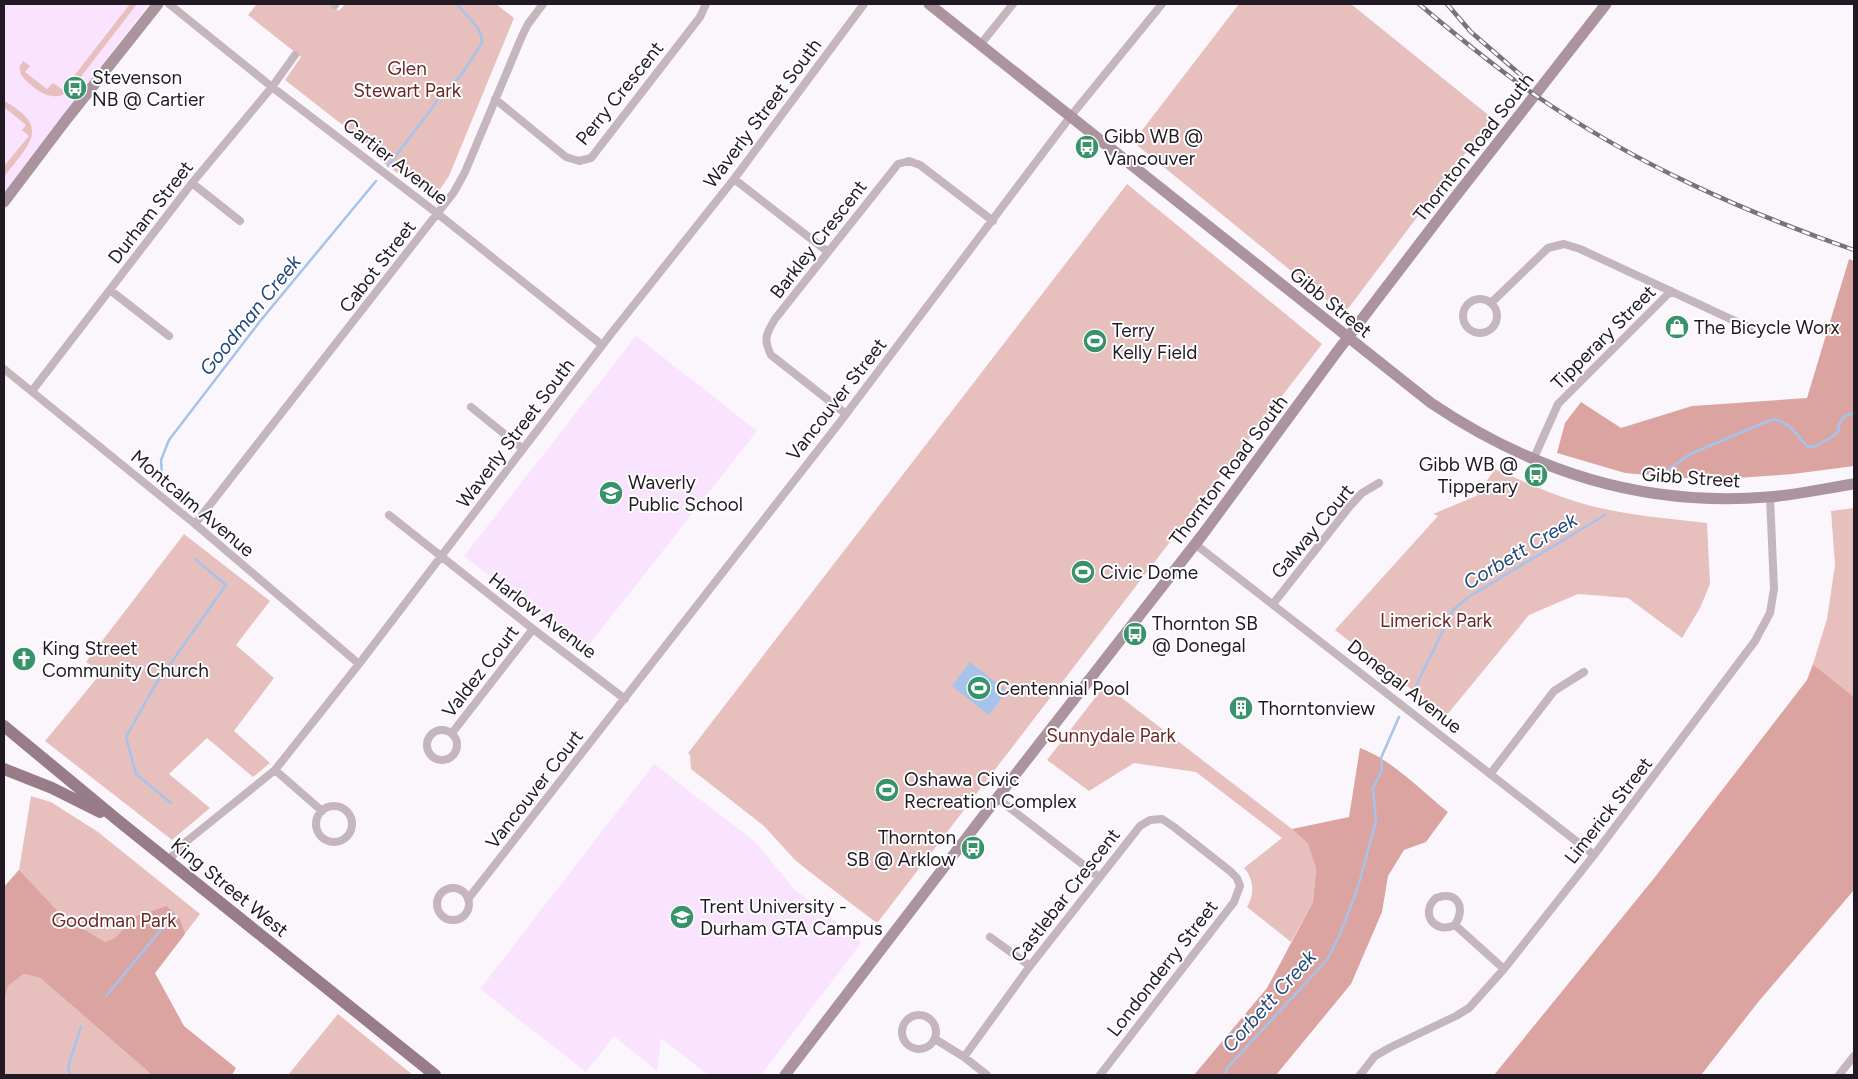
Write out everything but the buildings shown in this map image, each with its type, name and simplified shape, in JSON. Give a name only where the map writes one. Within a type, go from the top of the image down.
[{"type":"main road","points":[[4,202],[158,4]]},
{"type":"main road","name":"Gibb Street","points":[[929,4],[1431,403],[1492,441],[1576,477],[1658,495],[1705,499],[1770,497],[1854,484]]},
{"type":"main road","name":"Thornton Road South","points":[[790,1073],[997,798],[1195,544],[1452,201],[1606,4]]},
{"type":"main road","name":"King Street West","points":[[4,726],[168,861],[435,1075]]},
{"type":"main road","points":[[4,770],[52,788],[120,822]]},
{"type":"street","name":"Cartier Avenue","points":[[169,4],[602,345]]},
{"type":"street","name":"Cabot Street","points":[[195,524],[454,192],[465,172],[522,36],[528,24],[543,4]]},
{"type":"street","name":"Perry Crescent","points":[[495,99],[566,157],[579,161],[591,158],[700,17],[706,4]]},
{"type":"street","name":"Waverly Street South","points":[[168,861],[182,845],[275,770],[441,558],[602,345],[734,179],[864,4]]},
{"type":"street","points":[[980,45],[1012,4]]},
{"type":"street","name":"Vancouver Street","points":[[625,699],[846,414],[1070,117],[1162,4]]},
{"type":"street","name":"Durham Street","points":[[32,391],[192,183],[272,87],[295,55]]},
{"type":"street","name":"Barkley Crescent","points":[[846,414],[771,355],[766,345],[766,334],[775,319],[898,164],[909,161],[920,165],[993,221]]},
{"type":"street","points":[[734,179],[828,252]]},
{"type":"street","points":[[192,183],[240,221]]},
{"type":"street","points":[[1491,303],[1548,248],[1564,244],[1580,249],[1750,328]]},
{"type":"street","points":[[110,290],[169,336]]},
{"type":"street","name":"Tipperary Street","points":[[1533,460],[1558,404],[1671,292]]},
{"type":"street","points":[[1477,299],[1484,299],[1491,303],[1495,308],[1497,318],[1492,328],[1480,333],[1467,327],[1463,319],[1463,313],[1467,304],[1477,299]]},
{"type":"street","name":"Montcalm Avenue","points":[[4,369],[195,524],[359,664]]},
{"type":"street","points":[[471,407],[523,449]]},
{"type":"street","name":"Galway Court","points":[[1274,604],[1350,506],[1362,493],[1379,483]]},
{"type":"street","name":"Limerick Street","points":[[1360,1075],[1376,1056],[1456,1016],[1468,1008],[1504,969],[1594,855],[1756,641],[1770,614],[1774,589],[1770,497]]},
{"type":"street","name":"Harlow Avenue","points":[[389,515],[441,558],[625,699]]},
{"type":"street","name":"Donegal Avenue","points":[[1195,544],[1594,855]]},
{"type":"street","name":"Valdez Court","points":[[452,733],[533,629]]},
{"type":"street","points":[[1491,773],[1554,691],[1584,672]]},
{"type":"street","name":"Vancouver Court","points":[[468,899],[463,891],[448,889],[440,895],[436,904],[437,910],[444,918],[455,921],[468,911],[468,899],[625,699]]},
{"type":"street","name":"Valdez Court","points":[[442,729],[452,733],[457,742],[455,752],[447,759],[437,760],[429,754],[426,744],[429,735],[442,729]]},
{"type":"street","points":[[275,770],[322,811]]},
{"type":"street","points":[[997,798],[1099,878]]},
{"type":"street","points":[[333,806],[339,807],[349,814],[352,825],[348,836],[343,840],[332,842],[322,837],[317,821],[322,811],[333,806]]},
{"type":"street","name":"Castlebar Crescent","points":[[964,1057],[1030,966],[1140,826],[1150,820],[1162,820],[1230,870],[1237,878]]},
{"type":"street","name":"Londonderry Street","points":[[1100,1075],[1234,902],[1240,886],[1237,878]]},
{"type":"street","points":[[1448,896],[1456,899],[1460,905],[1461,912],[1455,926],[1440,928],[1430,920],[1429,907],[1436,898],[1448,896]]},
{"type":"street","points":[[1455,926],[1504,969]]},
{"type":"street","points":[[990,937],[1030,966]]},
{"type":"street","points":[[925,1016],[930,1019],[936,1028],[935,1039],[927,1048],[911,1047],[903,1039],[903,1028],[909,1018],[925,1016]]},
{"type":"street","points":[[935,1039],[964,1057],[987,1075]]},
{"type":"street","points":[[1839,1075],[1854,1056]]},
{"type":"shaded area","points":[[4,4],[149,4],[4,192]]},
{"type":"shaded area","points":[[1849,259],[1854,261],[1854,466],[1793,474],[1710,480],[1625,473],[1557,453],[1565,423],[1581,402],[1621,428],[1692,406],[1807,398]]},
{"type":"shaded area","name":"Waverly Public School","points":[[636,336],[757,431],[585,650],[464,556]]},
{"type":"shaded area","points":[[1813,664],[1854,697],[1854,890],[1759,1001],[1701,1075],[1494,1075],[1655,877],[1807,680]]},
{"type":"shaded area","points":[[1360,748],[1395,768],[1448,812],[1426,842],[1404,850],[1388,876],[1382,912],[1351,984],[1276,1075],[1194,1075],[1267,988],[1313,902],[1316,869],[1308,844],[1292,829],[1349,817]]},
{"type":"shaded area","name":"Trent University - Durham GTA Campus","points":[[654,764],[749,837],[759,846],[794,889],[861,943],[761,1075],[708,1075],[661,1038],[657,1071],[614,1036],[586,1072],[480,989]]},
{"type":"shaded area","points":[[19,870],[64,918],[105,942],[115,938],[136,916],[167,906],[180,919],[185,934],[155,973],[184,1026],[236,1068],[232,1075],[152,1075],[40,978],[24,974],[8,986],[4,1003],[4,887]]},
{"type":"green space","points":[[130,4],[137,4],[80,78],[77,76],[69,90],[63,94],[50,96],[37,90],[21,75],[19,68],[23,61],[30,66],[25,72],[47,89],[53,83],[63,90]]},
{"type":"green space","name":"Glen Stewart Park","points":[[257,4],[329,4],[339,11],[345,4],[496,4],[514,18],[449,176],[435,197],[404,173],[396,172],[381,161],[376,151],[285,80],[301,57],[248,15]]},
{"type":"green space","points":[[1239,4],[1351,4],[1492,118],[1344,314],[1133,142]]},
{"type":"green space","points":[[4,101],[19,110],[28,119],[32,128],[28,145],[4,177],[4,164],[29,136],[22,130],[26,125],[4,107]]},
{"type":"green space","name":"Oshawa Civic Recreation Complex","points":[[1127,184],[1322,344],[878,922],[874,921],[806,869],[794,859],[764,826],[691,769],[690,755],[688,753]]},
{"type":"green space","name":"Limerick Park","points":[[1495,469],[1547,491],[1587,505],[1613,511],[1707,523],[1710,584],[1700,608],[1682,638],[1628,598],[1578,594],[1529,615],[1446,716],[1335,630],[1438,516],[1433,514],[1476,496]]},
{"type":"green space","points":[[1854,508],[1854,697],[1813,664],[1827,619],[1835,565],[1831,511]]},
{"type":"green space","points":[[184,534],[270,601],[236,645],[274,678],[234,731],[270,763],[253,777],[207,738],[169,774],[210,808],[172,840],[45,741],[102,672],[86,662]]},
{"type":"green space","name":"Sunnydale Park","points":[[1105,685],[1292,829],[1308,844],[1316,869],[1313,902],[1291,942],[1247,907],[1250,902],[1252,887],[1250,877],[1244,868],[1282,838],[1196,772],[1134,763],[1089,791],[1047,760]]},
{"type":"green space","name":"Goodman Park","points":[[31,796],[51,802],[98,832],[200,914],[155,973],[4,887],[19,870]]},
{"type":"green space","points":[[24,974],[40,978],[152,1075],[4,1075],[4,1003],[8,986]]},
{"type":"green space","points":[[338,1014],[413,1075],[288,1075]]},
{"type":"water","name":"Centennial Pool","points":[[970,662],[1007,691],[989,715],[952,686]]},
{"type":"waterway","name":"Goodman Creek","points":[[388,166],[435,104],[441,93],[460,77],[482,43],[477,27],[457,4]]},
{"type":"waterway","name":"Goodman Creek","points":[[162,474],[161,460],[169,440],[261,320],[376,181]]},
{"type":"waterway","name":"Corbett Creek","points":[[1661,475],[1690,454],[1773,419],[1779,420],[1788,426],[1807,446],[1815,447],[1834,436],[1839,430],[1838,425],[1845,416],[1854,413]]},
{"type":"waterway","name":"Corbett Creek","points":[[1412,694],[1453,610],[1467,598],[1605,515]]},
{"type":"waterway","name":"Goodman Creek","points":[[171,803],[136,774],[126,737],[154,687],[226,585],[195,559]]},
{"type":"waterway","name":"Corbett Creek","points":[[1225,1075],[1227,1068],[1327,960],[1341,932],[1358,887],[1376,821],[1373,788],[1382,770],[1381,758],[1399,717]]},
{"type":"waterway","name":"Goodman Creek","points":[[106,996],[173,915]]},
{"type":"waterway","name":"Goodman Creek","points":[[70,1075],[68,1067],[81,1027]]},
{"type":"railway","points":[[1419,4],[1476,51],[1535,95],[1611,142],[1650,164],[1730,202],[1854,250]]},
{"type":"railway","points":[[1447,4],[1471,32],[1522,76]]},
{"type":"place","name":"Stevenson NB @ Cartier","points":[[75,88]]},
{"type":"place","name":"Gibb WB @ Vancouver","points":[[1087,147]]},
{"type":"place","name":"The Bicycle Worx","points":[[1677,327]]},
{"type":"place","name":"Terry Kelly Field","points":[[1095,341]]},
{"type":"place","name":"Gibb WB @ Tipperary","points":[[1536,475]]},
{"type":"place","name":"Waverly Public School","points":[[611,493]]},
{"type":"place","name":"Civic Dome","points":[[1083,572]]},
{"type":"place","name":"Thornton SB @ Donegal","points":[[1135,634]]},
{"type":"place","name":"King Street Community Church","points":[[24,659]]},
{"type":"place","name":"Centennial Pool","points":[[979,688]]},
{"type":"place","name":"Thorntonview","points":[[1241,708]]},
{"type":"place","name":"Oshawa Civic Recreation Complex","points":[[887,790]]},
{"type":"place","name":"Thornton SB @ Arklow","points":[[973,848]]},
{"type":"place","name":"Trent University - Durham GTA Campus","points":[[682,917]]}]
